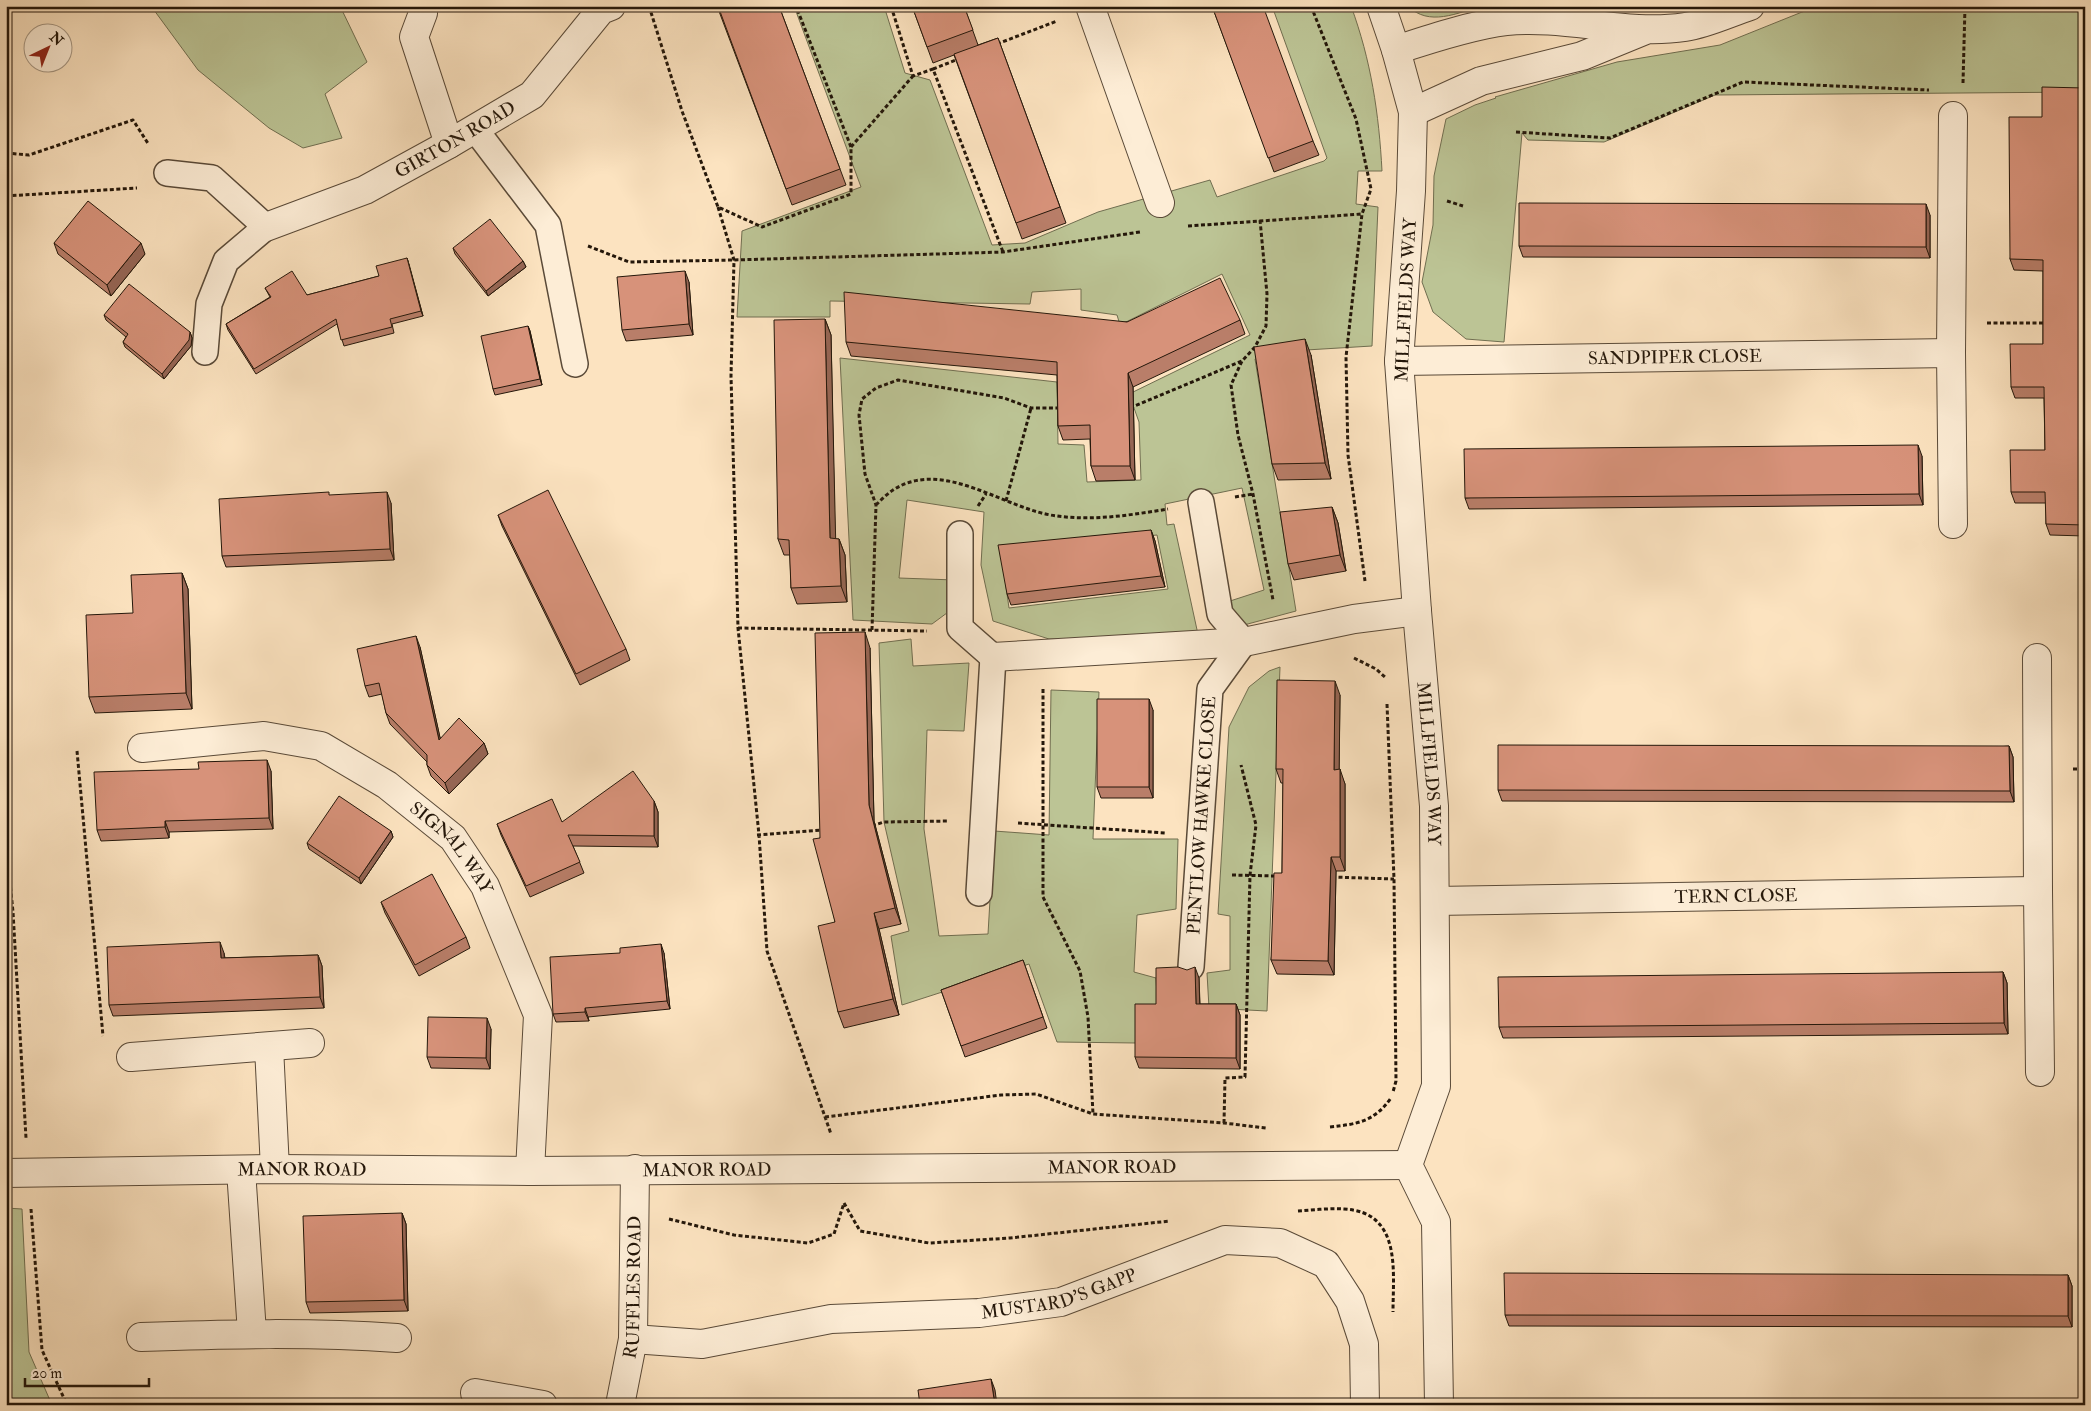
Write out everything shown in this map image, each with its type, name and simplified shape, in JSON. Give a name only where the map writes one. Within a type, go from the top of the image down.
[{"type":"street","name":"MILLFIELDS WAY","points":[[1381,6],[1396,50],[1413,112],[1411,191],[1399,362],[1417,611],[1434,806],[1436,1086],[1408,1166]]},
{"type":"street","points":[[1396,50],[1434,38],[1506,21],[1542,20],[1646,29],[1686,27],[1750,6]]},
{"type":"street","name":"GIRTON ROAD","points":[[266,227],[365,190],[449,144],[532,95],[604,7]]},
{"type":"street","points":[[1090,7],[1160,203]]},
{"type":"street","points":[[423,13],[414,37],[449,144]]},
{"type":"street","points":[[1413,112],[1480,81],[1582,56],[1646,29]]},
{"type":"street","points":[[1953,116],[1951,353],[1953,524]]},
{"type":"street","name":"SANDPIPER CLOSE","points":[[1399,362],[1951,353]]},
{"type":"street","points":[[993,658],[1244,642],[1370,617],[1417,611]]},
{"type":"street","points":[[2037,658],[2040,1072]]},
{"type":"street","name":"SIGNAL WAY","points":[[142,748],[264,736],[321,746],[387,784],[454,838],[485,886],[538,1015],[530,1172]]},
{"type":"street","name":"TERN CLOSE","points":[[1435,901],[2038,891]]},
{"type":"street","points":[[131,1057],[310,1044]]},
{"type":"street","points":[[269,1047],[275,1169]]},
{"type":"street","points":[[1408,1166],[1436,1222],[1439,1405]]},
{"type":"street","name":"MANOR ROAD","points":[[17,1173],[275,1169],[530,1172],[635,1169],[1408,1166]]},
{"type":"street","name":"RUFFLES ROAD","points":[[620,1405],[633,1339],[635,1169]]},
{"type":"street","points":[[241,1170],[252,1333]]},
{"type":"street","name":"MUSTARD'S GAPP","points":[[633,1339],[702,1344],[831,1319],[979,1312],[1061,1302],[1225,1240],[1280,1243],[1326,1264],[1350,1301],[1364,1344],[1365,1405]]},
{"type":"street","points":[[141,1337],[252,1333],[333,1334],[397,1338]]},
{"type":"street","points":[[476,1392],[542,1405]]},
{"type":"lane","points":[[475,129],[548,225],[575,364]]},
{"type":"lane","points":[[167,173],[212,178],[266,227],[226,261],[209,304],[205,352]]},
{"type":"lane","points":[[1201,502],[1220,614],[1244,642]]},
{"type":"lane","points":[[960,534],[960,628],[993,658],[978,893]]},
{"type":"lane","name":"PENTLOW HAWKE CLOSE","points":[[1190,967],[1210,689],[1244,642]]},
{"type":"path","points":[[649,6],[682,111],[718,207],[734,260],[731,376],[738,628],[759,835],[767,951],[834,1142]]},
{"type":"path","points":[[718,207],[762,227],[852,194],[851,147],[796,6]]},
{"type":"path","points":[[891,6],[913,76]]},
{"type":"path","points":[[1311,6],[1356,119],[1371,189],[1362,214],[1346,357],[1346,430],[1370,617]]},
{"type":"path","points":[[1953,116],[1963,92],[1964,6]]},
{"type":"path","points":[[989,47],[1090,7]]},
{"type":"path","points":[[851,147],[913,76],[956,60]]},
{"type":"path","points":[[932,69],[1003,252]]},
{"type":"path","points":[[1516,132],[1610,138],[1743,82],[1934,91]]},
{"type":"path","points":[[6,153],[29,155],[133,120],[175,186],[6,196]]},
{"type":"path","points":[[1183,226],[1362,214]]},
{"type":"path","points":[[1260,220],[1267,294],[1266,326],[1256,347],[1242,361],[1230,385],[1238,435],[1253,494],[1280,635]]},
{"type":"path","points":[[548,225],[590,247],[629,262],[1003,252],[1145,231]]},
{"type":"path","points":[[1952,323],[2056,323]]},
{"type":"path","points":[[1122,409],[1130,408],[1242,361]]},
{"type":"path","points":[[872,630],[876,505],[864,474],[860,415],[862,399],[876,388],[898,380],[1004,398],[1031,408],[1059,408]]},
{"type":"path","points":[[1006,501],[1031,408]]},
{"type":"path","points":[[876,505],[893,489],[923,478],[949,480],[1006,501],[1055,516],[1094,518],[1132,515],[1253,494]]},
{"type":"path","points":[[738,628],[940,631],[960,628]]},
{"type":"path","points":[[1043,656],[1042,897],[1080,971],[1088,1017],[1093,1114]]},
{"type":"path","points":[[1347,659],[1355,658],[1376,669],[1386,677],[1386,687]]},
{"type":"path","points":[[1321,1128],[1362,1123],[1377,1114],[1391,1099],[1396,1081],[1394,879],[1386,697]]},
{"type":"path","points":[[77,751],[105,1055],[131,1057]]},
{"type":"path","points":[[1224,1123],[1225,1078],[1245,1077],[1250,875],[1256,825],[1241,764]]},
{"type":"path","points":[[6,842],[13,912],[17,1173],[42,1350],[67,1405]]},
{"type":"path","points":[[1250,875],[1285,876]]},
{"type":"path","points":[[1330,877],[1394,879]]},
{"type":"path","points":[[825,1117],[1000,1095],[1036,1094],[1093,1114],[1268,1128]]},
{"type":"path","points":[[634,1210],[734,1235],[808,1243],[834,1234],[844,1203],[860,1231],[930,1244],[1010,1238],[1179,1220]]},
{"type":"path","points":[[1289,1211],[1346,1209],[1362,1214],[1379,1223],[1391,1242],[1393,1321]]},
{"type":"green space","points":[[151,6],[340,6],[367,62],[325,94],[342,138],[303,148],[269,128],[198,70]]},
{"type":"green space","points":[[794,6],[884,6],[905,73],[930,80],[992,245],[1025,243],[1098,212],[1210,180],[1217,197],[1324,161],[1327,158],[1272,6],[1351,6],[1364,47],[1373,87],[1382,171],[1358,171],[1356,204],[1378,207],[1372,346],[1273,352],[1274,355],[1255,359],[1296,611],[1244,625],[1227,602],[1264,590],[1242,488],[1165,504],[1167,525],[1174,524],[1199,639],[1049,639],[993,621],[981,565],[984,512],[907,500],[899,578],[955,580],[955,607],[932,624],[853,620],[840,358],[1057,382],[1058,444],[1084,445],[1087,482],[1141,480],[1139,422],[1129,394],[1250,335],[1222,274],[1120,325],[1117,315],[1081,310],[1081,289],[1032,292],[1030,304],[830,301],[830,317],[737,317],[742,231],[861,187]],"holes":[[[1157,535],[1168,589],[1009,608],[1001,551]]]},
{"type":"green space","points":[[1408,6],[1482,6],[1453,15],[1434,17],[1425,16]]},
{"type":"green space","points":[[1817,6],[2085,6],[2085,92],[1715,95],[1604,142],[1528,140],[1522,133],[1504,342],[1466,339],[1433,312],[1422,282],[1433,225],[1434,176],[1446,119],[1495,97],[1617,62],[1720,45]]},
{"type":"green space","points":[[911,639],[913,666],[969,663],[964,731],[927,730],[924,829],[939,936],[988,934],[994,831],[1049,835],[1051,690],[1099,692],[1093,839],[1178,839],[1176,909],[1137,915],[1134,972],[1156,978],[1158,1012],[1136,1043],[1057,1042],[1029,964],[902,1005],[891,936],[909,931],[884,822],[879,643]]},
{"type":"green space","points":[[1280,667],[1267,1011],[1209,1008],[1207,973],[1230,970],[1230,916],[1218,914],[1229,727],[1249,687],[1269,671]]},
{"type":"green space","points":[[6,1208],[22,1209],[29,1352],[52,1405],[6,1405]]},
{"type":"building","points":[[718,6],[779,6],[840,169],[786,189]]},
{"type":"building","points":[[912,6],[964,6],[973,30],[927,47]]},
{"type":"building","points":[[1212,6],[1263,6],[1313,141],[1268,158]]},
{"type":"building","points":[[998,38],[1060,207],[1016,223],[954,54]]},
{"type":"building","points":[[2042,87],[2085,88],[2085,525],[2046,524],[2045,492],[2011,492],[2010,450],[2045,450],[2044,387],[2011,387],[2010,344],[2043,344],[2043,260],[2010,259],[2009,117],[2042,117]]},
{"type":"building","points":[[88,201],[141,243],[107,285],[54,243]]},
{"type":"building","points":[[1519,203],[1926,204],[1926,247],[1519,246]]},
{"type":"building","points":[[490,219],[523,261],[486,291],[453,248]]},
{"type":"building","points":[[407,258],[421,311],[390,319],[392,327],[341,340],[336,319],[254,369],[226,324],[271,297],[265,288],[292,271],[307,295],[379,276],[376,266]]},
{"type":"building","points":[[685,271],[689,324],[622,330],[617,277]]},
{"type":"building","points":[[1220,278],[1240,320],[1128,373],[1130,466],[1091,466],[1090,425],[1058,426],[1057,362],[846,342],[844,292],[1127,322]]},
{"type":"building","points":[[129,284],[190,332],[189,340],[162,374],[123,342],[128,334],[104,315]]},
{"type":"building","points":[[825,319],[830,538],[839,539],[841,586],[791,588],[789,540],[778,539],[774,320]]},
{"type":"building","points":[[528,326],[540,379],[493,389],[481,336]]},
{"type":"building","points":[[1305,339],[1325,463],[1272,464],[1254,347]]},
{"type":"building","points":[[1918,445],[1919,494],[1465,498],[1464,449]]},
{"type":"building","points":[[548,490],[626,649],[576,674],[498,515]]},
{"type":"building","points":[[329,492],[329,495],[387,492],[390,549],[222,556],[219,499]]},
{"type":"building","points":[[1332,507],[1340,555],[1288,564],[1280,512]]},
{"type":"building","points":[[1151,530],[1161,576],[1007,594],[998,545]]},
{"type":"building","points":[[182,573],[186,693],[89,697],[86,615],[133,613],[131,575]]},
{"type":"building","points":[[865,632],[869,805],[895,908],[874,913],[893,999],[838,1012],[818,926],[835,922],[813,839],[820,838],[815,633]]},
{"type":"building","points":[[416,636],[439,740],[459,718],[484,743],[445,783],[427,765],[427,755],[386,713],[379,683],[365,686],[357,649]]},
{"type":"building","points":[[1277,680],[1335,681],[1334,770],[1340,769],[1340,857],[1331,857],[1328,961],[1271,960],[1274,873],[1282,873],[1283,769],[1276,769]]},
{"type":"building","points":[[1097,699],[1149,699],[1149,787],[1097,787]]},
{"type":"building","points":[[1498,745],[2009,746],[2010,791],[1498,790]]},
{"type":"building","points":[[267,760],[269,818],[165,821],[165,827],[97,830],[94,772],[199,769],[198,762]]},
{"type":"building","points":[[633,771],[654,801],[654,836],[568,835],[580,862],[526,886],[497,824],[552,799],[562,822]]},
{"type":"building","points":[[339,796],[391,831],[359,878],[307,843]]},
{"type":"building","points":[[432,874],[466,937],[415,965],[381,902]]},
{"type":"building","points":[[220,942],[221,958],[318,955],[320,997],[109,1005],[107,947]]},
{"type":"building","points":[[661,944],[667,1001],[585,1008],[585,1012],[553,1014],[550,957],[620,953],[620,948]]},
{"type":"building","points":[[1023,960],[1043,1017],[961,1046],[941,990]]},
{"type":"building","points":[[1178,967],[1187,970],[1195,967],[1196,1004],[1236,1004],[1236,1058],[1135,1057],[1135,1004],[1156,1004],[1156,968]]},
{"type":"building","points":[[2003,972],[2004,1023],[1499,1027],[1498,977]]},
{"type":"building","points":[[428,1017],[487,1018],[486,1058],[427,1057]]},
{"type":"building","points":[[402,1213],[404,1300],[306,1302],[303,1216]]},
{"type":"building","points":[[1504,1273],[2068,1275],[2068,1316],[1505,1315]]},
{"type":"building","points":[[991,1379],[995,1405],[920,1405],[918,1390]]}]
